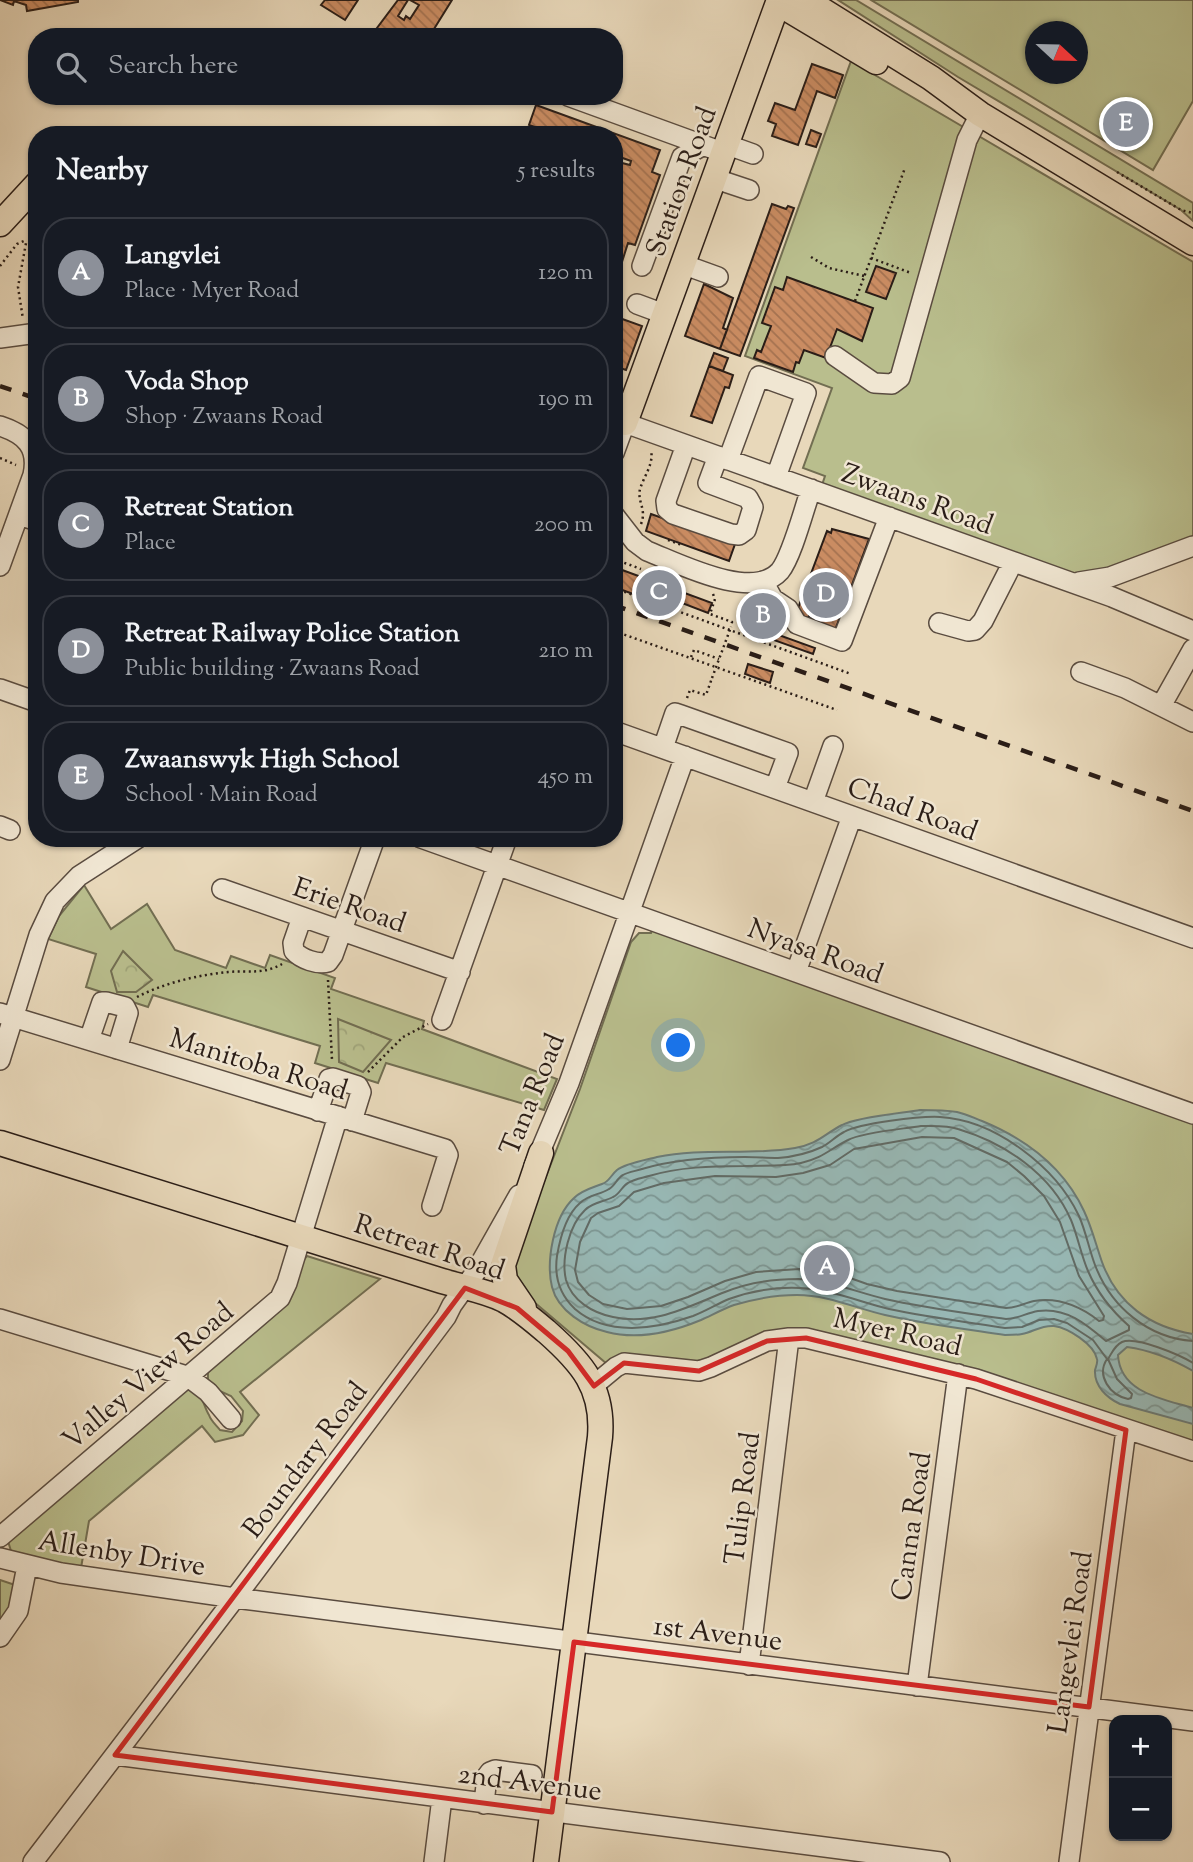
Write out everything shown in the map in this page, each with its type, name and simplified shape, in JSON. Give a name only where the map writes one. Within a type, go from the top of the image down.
[{"type":"main road","points":[[781,0],[789,10],[882,66],[980,114]]},
{"type":"main road","name":"Station Road","points":[[623,411],[664,314],[713,178],[717,147],[781,0]]},
{"type":"main road","points":[[806,0],[931,78],[980,114],[1193,243]]},
{"type":"main road","points":[[0,224],[28,194]]},
{"type":"main road","name":"Retreat Road","points":[[0,1143],[502,1299],[541,1327],[576,1360],[593,1386],[601,1411],[601,1430],[546,1862]]},
{"type":"main road","points":[[541,1153],[505,1256],[503,1270],[512,1293],[541,1327]]},
{"type":"street","points":[[594,105],[717,147],[753,154]]},
{"type":"street","points":[[835,356],[874,383],[888,385],[897,382],[967,140],[980,114]]},
{"type":"street","points":[[642,266],[682,157],[717,147]]},
{"type":"street","points":[[713,178],[749,190]]},
{"type":"street","points":[[682,264],[718,276]]},
{"type":"street","points":[[637,304],[664,314]]},
{"type":"street","points":[[0,338],[28,334]]},
{"type":"street","points":[[708,483],[723,458],[759,376],[806,393],[776,477]]},
{"type":"street","name":"Zwaans Road","points":[[623,422],[1071,582],[1097,581],[1193,546]]},
{"type":"street","points":[[0,426],[28,439]]},
{"type":"street","points":[[677,472],[744,496],[752,502],[753,512],[743,533],[731,534],[670,511],[666,501],[686,445]]},
{"type":"street","points":[[623,527],[644,550],[734,582],[763,582],[778,573],[786,561],[811,489]]},
{"type":"street","points":[[763,582],[773,599],[788,610],[797,624],[842,641],[889,517]]},
{"type":"street","points":[[0,566],[28,518]]},
{"type":"street","points":[[939,623],[968,631],[975,630],[983,621],[1013,562]]},
{"type":"street","points":[[1071,582],[1139,607],[1193,631]]},
{"type":"street","points":[[1161,706],[1193,649]]},
{"type":"street","points":[[1081,672],[1125,688],[1193,722]]},
{"type":"street","points":[[0,689],[28,699]]},
{"type":"street","points":[[663,748],[675,712],[788,753],[775,788]]},
{"type":"street","name":"Chad Road","points":[[623,734],[1193,938]]},
{"type":"street","points":[[813,802],[832,746]]},
{"type":"street","name":"Tana Road","points":[[465,1288],[541,1153],[569,1083],[685,756]]},
{"type":"street","points":[[796,972],[852,816]]},
{"type":"street","points":[[0,1060],[7,1015],[55,901],[79,876],[124,847]]},
{"type":"street","points":[[302,917],[293,943],[297,955],[325,963],[332,958],[372,847]]},
{"type":"street","name":"Nyasa Road","points":[[445,847],[1193,1114]]},
{"type":"street","points":[[442,1020],[504,847]]},
{"type":"street","name":"Erie Road","points":[[222,888],[460,972]]},
{"type":"street","points":[[89,1040],[102,1002],[125,1007],[128,1013],[117,1049]]},
{"type":"street","name":"Manitoba Road","points":[[7,1015],[447,1150],[448,1155],[432,1206]]},
{"type":"street","points":[[318,1111],[327,1081],[333,1078],[358,1086]]},
{"type":"street","name":"Valley View Road","points":[[0,1537],[280,1298],[345,1119],[361,1091],[358,1086]]},
{"type":"street","name":"Boundary Road","points":[[33,1862],[433,1335],[465,1288]]},
{"type":"street","points":[[0,1319],[187,1376],[208,1392],[231,1419]]},
{"type":"street","name":"Tulip Road","points":[[749,1665],[789,1338]]},
{"type":"street","name":"Myer Road","points":[[593,1386],[624,1363],[699,1371],[767,1341],[806,1338],[958,1374],[1193,1451]]},
{"type":"street","name":"Canna Road","points":[[917,1686],[958,1374]]},
{"type":"street","name":"Langevlei Road","points":[[1069,1862],[1125,1430]]},
{"type":"street","name":"Allenby Drive","points":[[0,1558],[61,1573],[235,1598]]},
{"type":"street","points":[[0,1637],[18,1611],[27,1566]]},
{"type":"street","name":"1st Avenue","points":[[235,1598],[1193,1721]]},
{"type":"street","name":"2nd Avenue","points":[[115,1755],[940,1862]]},
{"type":"street","points":[[484,1804],[487,1776],[490,1772],[495,1770],[532,1775]]},
{"type":"street","points":[[434,1862],[442,1798]]},
{"type":"path","points":[[855,301],[905,168]]},
{"type":"path","points":[[1117,172],[1181,210],[1193,213]]},
{"type":"path","points":[[0,266],[17,244],[24,241],[26,243],[18,287],[28,323]]},
{"type":"path","points":[[811,257],[829,268],[864,276]]},
{"type":"path","points":[[871,258],[928,280]]},
{"type":"path","points":[[0,458],[25,469]]},
{"type":"path","points":[[623,591],[851,674]]},
{"type":"path","points":[[690,690],[706,695],[732,622],[710,614],[715,599],[712,593]]},
{"type":"path","points":[[623,634],[837,710]]},
{"type":"path","points":[[691,657],[694,650],[719,659]]},
{"type":"path","points":[[125,1007],[136,998],[161,987],[227,972],[266,972],[297,955]]},
{"type":"path","points":[[325,963],[328,974],[333,1078]]},
{"type":"path","points":[[358,1086],[382,1056],[403,1037],[420,1026],[442,1020]]},
{"type":"highlighted area","points":[[465,1288],[517,1308],[568,1351],[594,1386],[624,1363],[699,1371],[767,1341],[806,1338],[976,1379],[1126,1430],[1089,1707],[574,1642],[552,1812],[115,1755]]},
{"type":"green space","points":[[838,0],[856,0],[1193,203],[1193,221],[1181,210],[958,77]]},
{"type":"green space","points":[[871,0],[1193,0],[1193,101],[1153,170]]},
{"type":"green space","points":[[851,61],[1193,262],[1193,538],[1098,572],[1067,574],[822,485],[825,476],[803,468],[832,388],[745,356]]},
{"type":"green space","points":[[84,885],[111,929],[147,904],[175,950],[226,968],[231,956],[265,968],[270,955],[335,978],[331,989],[424,1021],[422,1029],[557,1079],[544,1110],[386,1063],[378,1083],[315,1063],[320,1046],[153,995],[148,1007],[86,987],[96,954],[48,939],[59,916]]},
{"type":"green space","points":[[652,929],[1193,1123],[1193,1444],[814,1332],[703,1363],[607,1364],[534,1302],[513,1270],[516,1254],[580,1089],[631,942],[639,933],[651,933]]},
{"type":"green space","points":[[123,951],[152,980],[136,992],[117,992],[111,971]]},
{"type":"green space","points":[[338,1019],[391,1040],[363,1072],[339,1062]]},
{"type":"green space","points":[[307,1256],[380,1279],[240,1392],[259,1415],[243,1435],[215,1442],[202,1426],[89,1521],[81,1568],[40,1562],[11,1551],[8,1541],[187,1389],[199,1394],[211,1419],[220,1430],[232,1432],[242,1421],[243,1411],[231,1396],[208,1383],[208,1372]]},
{"type":"green space","points":[[0,1580],[15,1585],[13,1608],[0,1626]]},
{"type":"water","points":[[920,1110],[957,1112],[998,1128],[1028,1146],[1055,1168],[1084,1211],[1108,1277],[1116,1290],[1149,1319],[1177,1331],[1193,1334],[1193,1371],[1161,1356],[1135,1348],[1127,1347],[1118,1355],[1126,1378],[1135,1386],[1157,1397],[1193,1408],[1193,1424],[1120,1404],[1110,1398],[1102,1391],[1095,1376],[1095,1353],[1086,1342],[1060,1327],[1045,1327],[1022,1334],[1005,1335],[915,1321],[831,1299],[797,1295],[749,1301],[678,1328],[654,1334],[630,1335],[607,1332],[582,1322],[566,1310],[555,1296],[550,1265],[553,1240],[561,1216],[577,1195],[604,1183],[621,1168],[674,1154],[795,1148],[815,1142],[849,1122]]},
{"type":"building","points":[[0,0],[78,2],[27,11],[26,5],[14,1],[13,5]]},
{"type":"building","points":[[325,0],[358,0],[345,20],[321,5]]},
{"type":"building","points":[[398,0],[408,0],[398,16],[404,20],[406,16],[410,19],[419,5],[410,0],[452,0],[435,28],[377,28]]},
{"type":"building","points":[[812,64],[843,75],[835,98],[817,91],[798,145],[772,136],[776,124],[768,121],[775,103],[795,110]]},
{"type":"building","points":[[536,105],[594,126],[532,126],[529,125]]},
{"type":"building","points":[[811,130],[821,134],[816,147],[806,144]]},
{"type":"building","points":[[623,137],[660,150],[652,172],[660,175],[635,245],[628,243],[623,259],[623,163],[630,165],[631,161],[623,158]]},
{"type":"building","points":[[772,204],[786,209],[788,206],[794,208],[740,356],[720,349]]},
{"type":"building","points":[[876,266],[896,273],[886,299],[866,292]]},
{"type":"building","points":[[787,277],[873,308],[862,341],[837,329],[826,358],[804,350],[793,372],[754,358],[757,350],[761,352],[771,326],[762,323],[775,287],[783,290]]},
{"type":"building","points":[[704,284],[733,298],[723,328],[727,330],[720,349],[685,336]]},
{"type":"building","points":[[623,319],[642,326],[626,370],[623,369]]},
{"type":"building","points":[[714,353],[728,358],[723,371],[709,366]]},
{"type":"building","points":[[709,366],[733,375],[729,388],[725,387],[712,423],[691,416]]},
{"type":"building","points":[[651,514],[735,544],[729,561],[646,531]]},
{"type":"building","points":[[832,529],[869,539],[834,633],[814,625],[816,619],[809,616],[807,622],[797,611],[827,531],[831,533]]},
{"type":"building","points":[[623,570],[712,603],[708,613],[677,601],[675,607],[656,600],[655,602],[623,590]]},
{"type":"building","points":[[756,608],[770,613],[766,624],[752,619]]},
{"type":"building","points":[[762,629],[815,648],[813,654],[760,635]]},
{"type":"building","points":[[748,664],[773,672],[770,683],[745,674]]},
{"type":"railway","points":[[0,386],[28,396]]},
{"type":"railway","points":[[623,608],[1193,811]]},
{"type":"place","name":"Zwaanswyk High School","points":[[1126,124]]},
{"type":"place","name":"Retreat Station","points":[[659,593]]},
{"type":"place","name":"Retreat Railway Police Station","points":[[826,595]]},
{"type":"place","name":"Voda Shop","points":[[763,616]]},
{"type":"place","name":"Langvlei","points":[[827,1268]]}]
